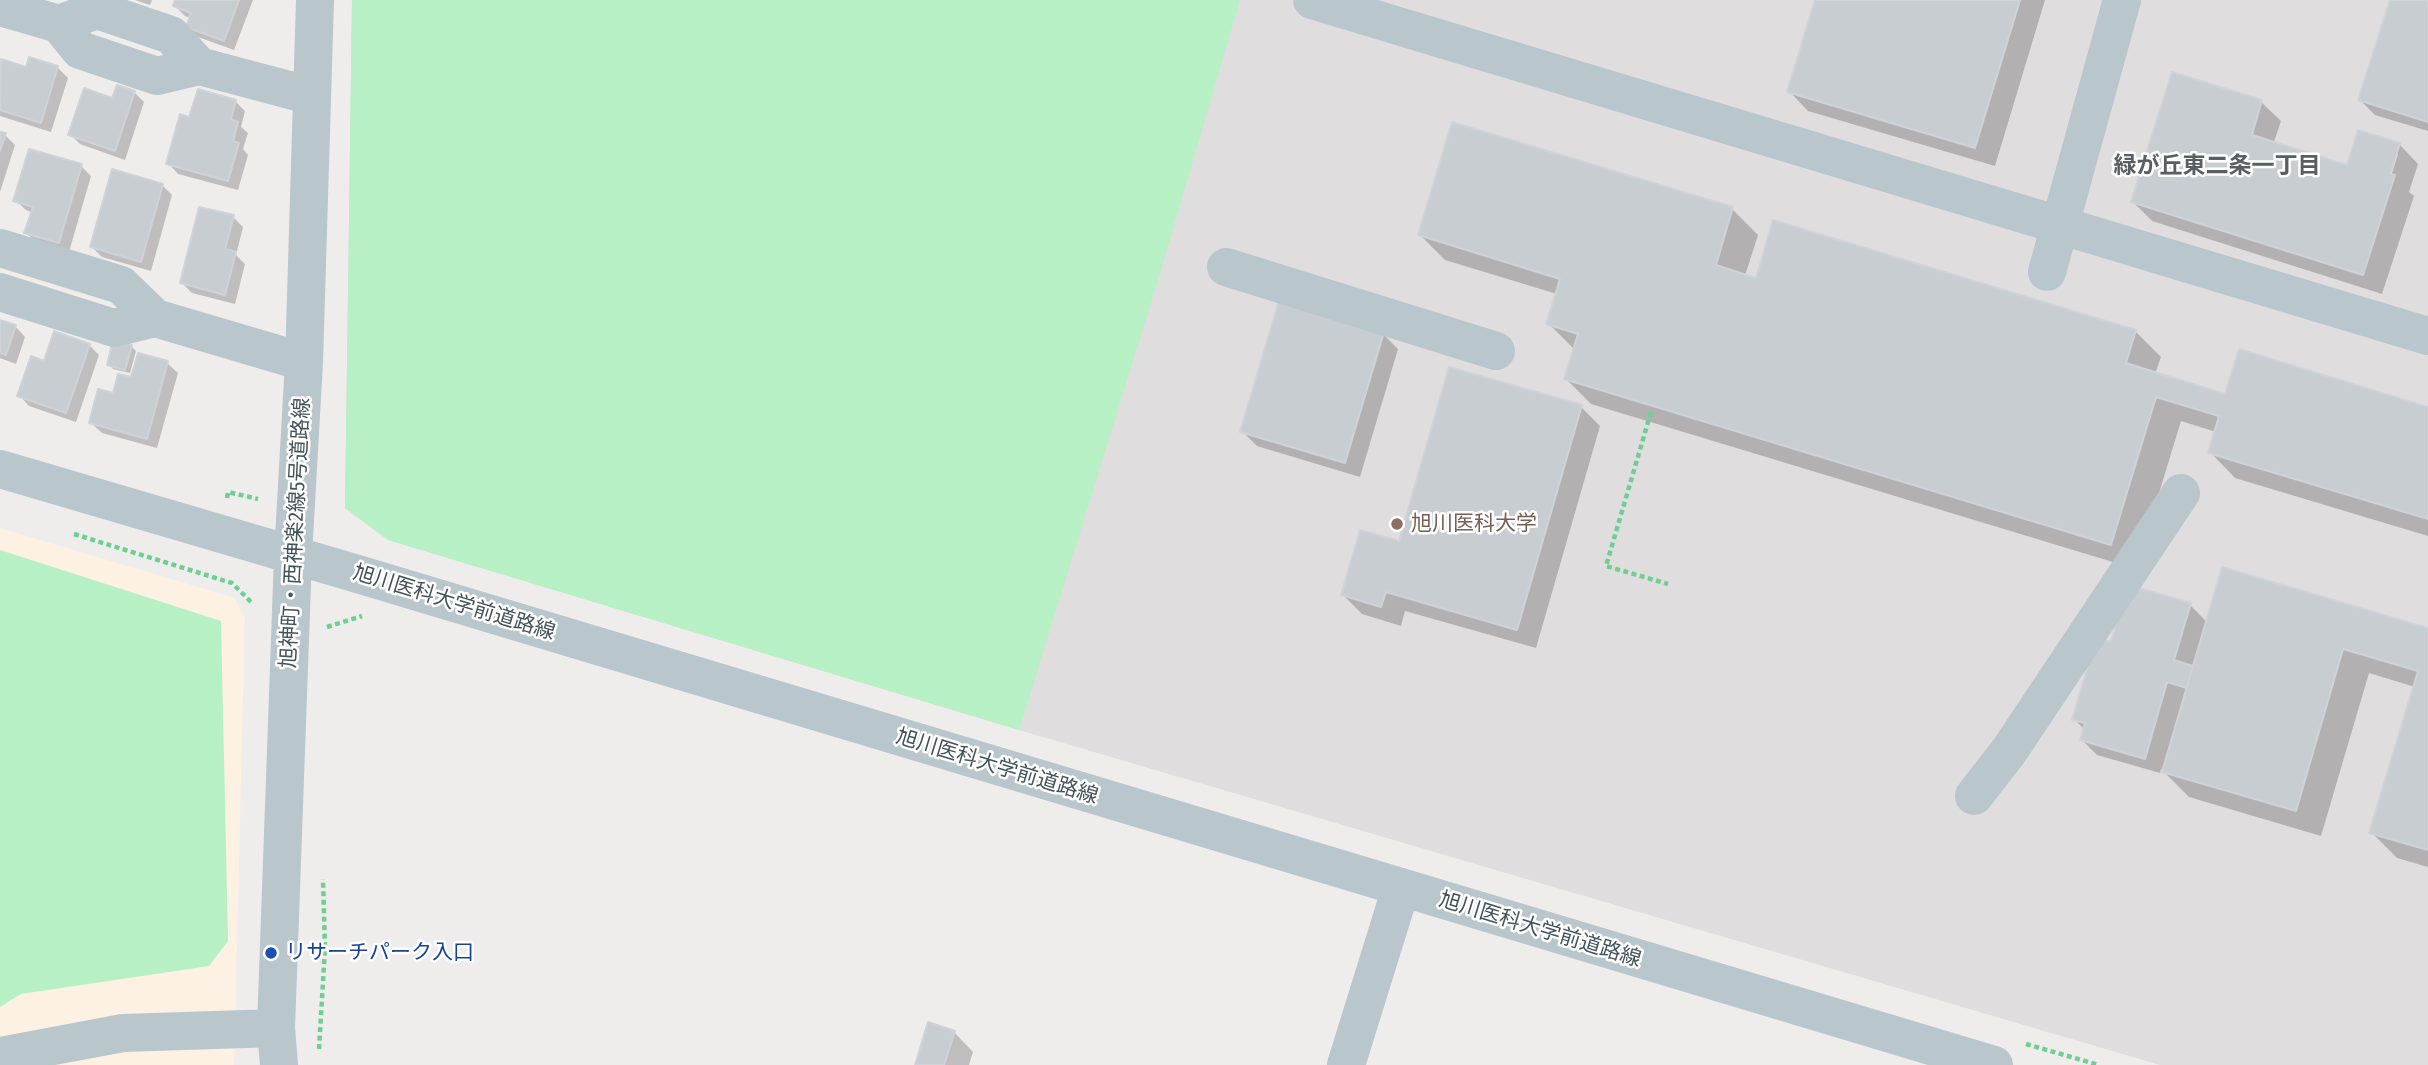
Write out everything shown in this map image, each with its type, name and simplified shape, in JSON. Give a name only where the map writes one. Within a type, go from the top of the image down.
[{"type":"street","name":"旭神町・西神楽2線5号道路線","points":[[279,1065],[276,1028],[293,556],[304,362],[314,0]]},
{"type":"street","points":[[1312,0],[2428,336]]},
{"type":"street","points":[[2047,272],[2122,0]]},
{"type":"street","points":[[0,7],[59,24],[97,10],[171,35],[199,66],[312,96]]},
{"type":"street","points":[[0,248],[121,285],[155,318],[304,362]]},
{"type":"street","points":[[1226,267],[1496,351]]},
{"type":"street","points":[[0,292],[114,328],[155,318]]},
{"type":"street","name":"旭川医科大学前道路線","points":[[0,469],[1994,1065]]},
{"type":"street","points":[[1974,796],[2009,751],[2181,493]]},
{"type":"street","points":[[1346,1065],[1401,888]]},
{"type":"street","points":[[0,1056],[123,1033],[276,1028]]},
{"type":"path","points":[[1651,412],[1606,566],[1668,584]]},
{"type":"path","points":[[65,531],[232,583],[254,605]]},
{"type":"shaded area","name":"旭川医科大学","points":[[352,0],[2428,0],[2428,1065],[2160,1065],[1019,730],[388,540],[345,508]]},
{"type":"shaded area","points":[[0,528],[235,598],[245,618],[234,1065],[0,1065]]},
{"type":"green space","points":[[352,0],[1240,0],[1158,280],[1019,730],[388,540],[345,508]]},
{"type":"green space","points":[[0,550],[221,621],[228,941],[209,966],[21,994],[0,1007]]},
{"type":"building","points":[[175,0],[239,0],[224,41],[186,27],[191,13],[173,6]]},
{"type":"building","points":[[1815,0],[2020,0],[1975,148],[1787,92]]},
{"type":"building","points":[[2390,0],[2428,0],[2428,122],[2358,100]]},
{"type":"building","points":[[29,57],[58,66],[41,123],[0,110],[1,59],[26,67]]},
{"type":"building","points":[[2172,72],[2262,100],[2252,135],[2347,165],[2358,130],[2400,143],[2390,174],[2395,175],[2363,275],[2131,202]]},
{"type":"building","points":[[117,85],[135,91],[115,151],[68,135],[84,88],[112,98]]},
{"type":"building","points":[[198,89],[236,100],[231,119],[238,122],[233,141],[239,143],[228,181],[166,164],[180,114],[189,117]]},
{"type":"building","points":[[1452,122],[1733,207],[1716,265],[1756,278],[1773,220],[2136,330],[2126,363],[2225,394],[2239,349],[2428,407],[2428,519],[2208,453],[2219,416],[2156,397],[2111,545],[1564,379],[1578,334],[1546,324],[1560,279],[1418,235]]},
{"type":"building","points":[[0,132],[6,133],[0,151]]},
{"type":"building","points":[[29,149],[82,164],[59,243],[24,233],[33,207],[13,201]]},
{"type":"building","points":[[112,169],[163,184],[141,262],[90,247]]},
{"type":"building","points":[[199,207],[234,215],[225,249],[236,252],[225,295],[180,283]]},
{"type":"building","points":[[1279,301],[1384,332],[1345,463],[1240,432]]},
{"type":"building","points":[[0,320],[16,325],[6,355],[0,353]]},
{"type":"building","points":[[54,331],[90,344],[66,413],[17,396],[31,356],[44,361]]},
{"type":"building","points":[[113,340],[132,345],[125,370],[107,365]]},
{"type":"building","points":[[138,353],[168,361],[147,439],[89,423],[98,389],[113,393],[118,374],[131,377]]},
{"type":"building","points":[[1449,367],[1582,405],[1517,630],[1386,592],[1381,607],[1341,595],[1360,530],[1399,541]]},
{"type":"building","points":[[2222,567],[2428,628],[2428,850],[2369,833],[2418,671],[2343,649],[2296,811],[2162,772]]},
{"type":"building","points":[[2128,585],[2191,603],[2174,660],[2193,666],[2187,688],[2167,682],[2145,759],[2080,740],[2085,723],[2072,720],[2096,638],[2111,642]]},
{"type":"building","points":[[928,1022],[955,1031],[944,1065],[915,1065]]},
{"type":"place","name":"旭川医科大学","points":[[1397,524]]},
{"type":"place","name":"リサーチパーク入口","points":[[271,953]]},
{"type":"district","name":"緑が丘東二条一丁目","points":[[2217,167]]}]
